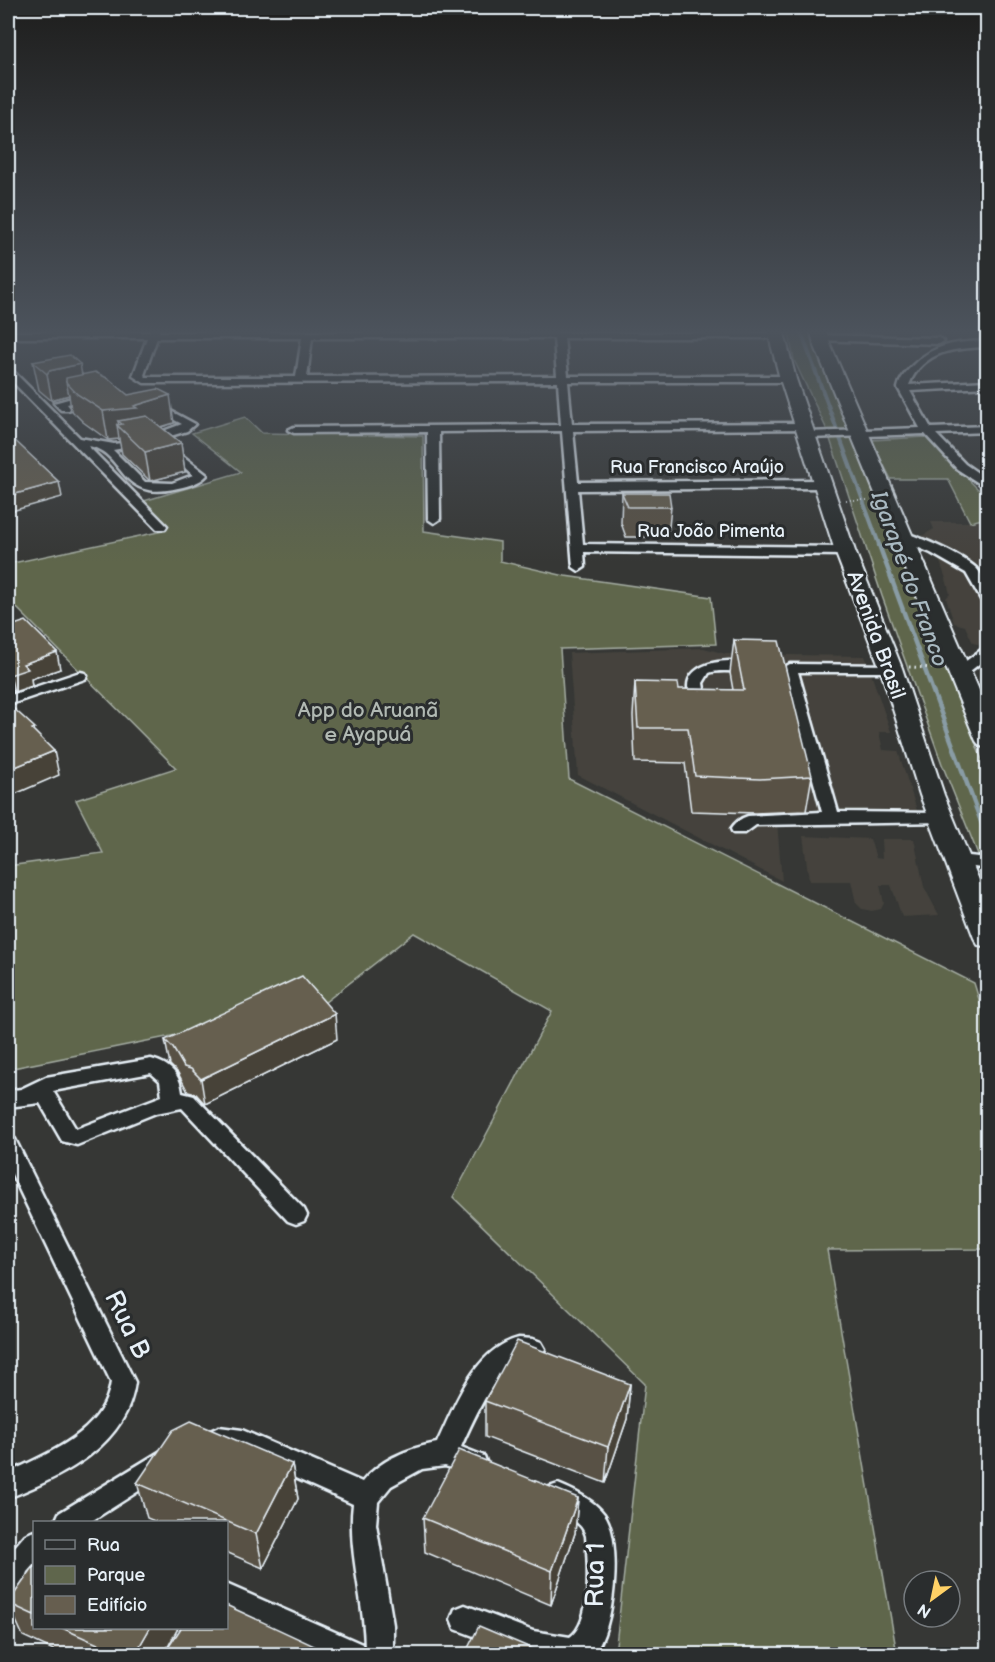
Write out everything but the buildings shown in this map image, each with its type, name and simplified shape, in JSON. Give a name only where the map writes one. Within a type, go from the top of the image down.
[{"type":"highway","name":"Avenida Brasil","points":[[800,407],[811,432],[830,492],[845,550],[896,668],[941,818],[975,862],[987,938]]},
{"type":"highway","points":[[846,407],[960,672],[987,741]]},
{"type":"street","points":[[45,407],[76,441],[161,526]]},
{"type":"street","points":[[566,407],[579,567]]},
{"type":"street","points":[[913,407],[927,432],[962,469],[987,486]]},
{"type":"street","points":[[76,441],[120,447],[183,429],[189,424],[163,411],[142,416]]},
{"type":"street","points":[[294,430],[568,428],[811,432],[856,435],[987,429]]},
{"type":"street","points":[[433,429],[434,519]]},
{"type":"street","points":[[102,446],[148,488],[156,489],[195,479],[201,475],[178,454],[154,438]]},
{"type":"street","name":"Rua Francisco Araújo","points":[[572,486],[830,492]]},
{"type":"street","points":[[902,536],[944,554],[971,571],[987,600]]},
{"type":"street","name":"Rua João Pimenta","points":[[578,548],[845,550]]},
{"type":"street","points":[[960,672],[987,649]]},
{"type":"street","points":[[699,702],[696,683],[701,672],[715,666],[896,668]]},
{"type":"street","points":[[779,667],[831,818]]},
{"type":"street","points":[[8,701],[80,676]]},
{"type":"street","points":[[738,829],[748,821],[756,820],[941,818]]},
{"type":"street","points":[[17,1097],[46,1085],[151,1066],[161,1070],[170,1080],[173,1088],[172,1101]]},
{"type":"street","points":[[17,1097],[42,1095],[48,1098],[69,1135],[77,1137],[172,1101],[183,1100],[190,1104],[296,1215]]},
{"type":"street","name":"Rua B","points":[[8,1145],[123,1382],[118,1407],[100,1431],[82,1448],[8,1486]]},
{"type":"street","points":[[445,1454],[466,1410],[486,1377],[506,1354],[521,1348],[540,1350],[550,1354]]},
{"type":"street","points":[[70,1521],[190,1447],[221,1438],[242,1442],[366,1497]]},
{"type":"street","points":[[379,1654],[379,1625],[363,1524],[366,1497],[382,1477],[419,1458],[445,1454],[493,1470]]},
{"type":"street","name":"Rua 1","points":[[465,1619],[546,1648],[570,1651],[584,1645],[593,1631],[600,1598],[599,1540],[596,1524],[573,1505],[538,1485]]},
{"type":"street","points":[[8,1589],[17,1564],[33,1545]]},
{"type":"street","points":[[228,1598],[352,1654]]},
{"type":"path","points":[[830,492],[874,500]]},
{"type":"path","points":[[896,668],[938,668]]},
{"type":"shaded area","points":[[987,518],[987,647],[973,643],[965,626],[954,623],[946,598],[950,594],[934,545],[926,542],[922,536],[934,529],[931,522],[970,522]]},
{"type":"shaded area","points":[[704,648],[726,654],[865,656],[891,732],[879,732],[883,750],[898,751],[921,823],[777,822],[782,881],[578,775],[569,653]]},
{"type":"shaded area","points":[[803,836],[870,839],[876,858],[882,859],[881,839],[914,839],[924,887],[939,915],[902,917],[891,885],[880,885],[884,903],[881,909],[872,911],[862,909],[856,903],[851,881],[809,881]]},
{"type":"green space","points":[[816,407],[844,407],[872,477],[879,506],[914,582],[987,773],[987,869],[979,857],[942,764],[882,596],[827,430]]},
{"type":"green space","name":"App do Aruanã e Ayapuá","points":[[245,417],[262,433],[423,436],[424,531],[500,542],[500,561],[565,576],[711,597],[716,644],[560,649],[569,779],[974,983],[987,1025],[987,1249],[827,1250],[897,1654],[615,1654],[645,1384],[453,1197],[552,1011],[414,933],[320,1006],[8,1069],[8,866],[103,853],[76,800],[176,768],[8,599],[8,564],[163,531],[144,501],[241,472],[192,433]]},
{"type":"green space","points":[[925,437],[979,490],[987,494],[987,518],[970,522],[948,479],[891,479],[871,440]]},
{"type":"waterway","name":"Igarapé do Franco","points":[[828,407],[880,547]]},
{"type":"waterway","name":"Igarapé do Franco","points":[[879,545],[983,827]]},
{"type":"waterway","name":"Igarapé do Franco","points":[[983,826],[988,840]]}]
